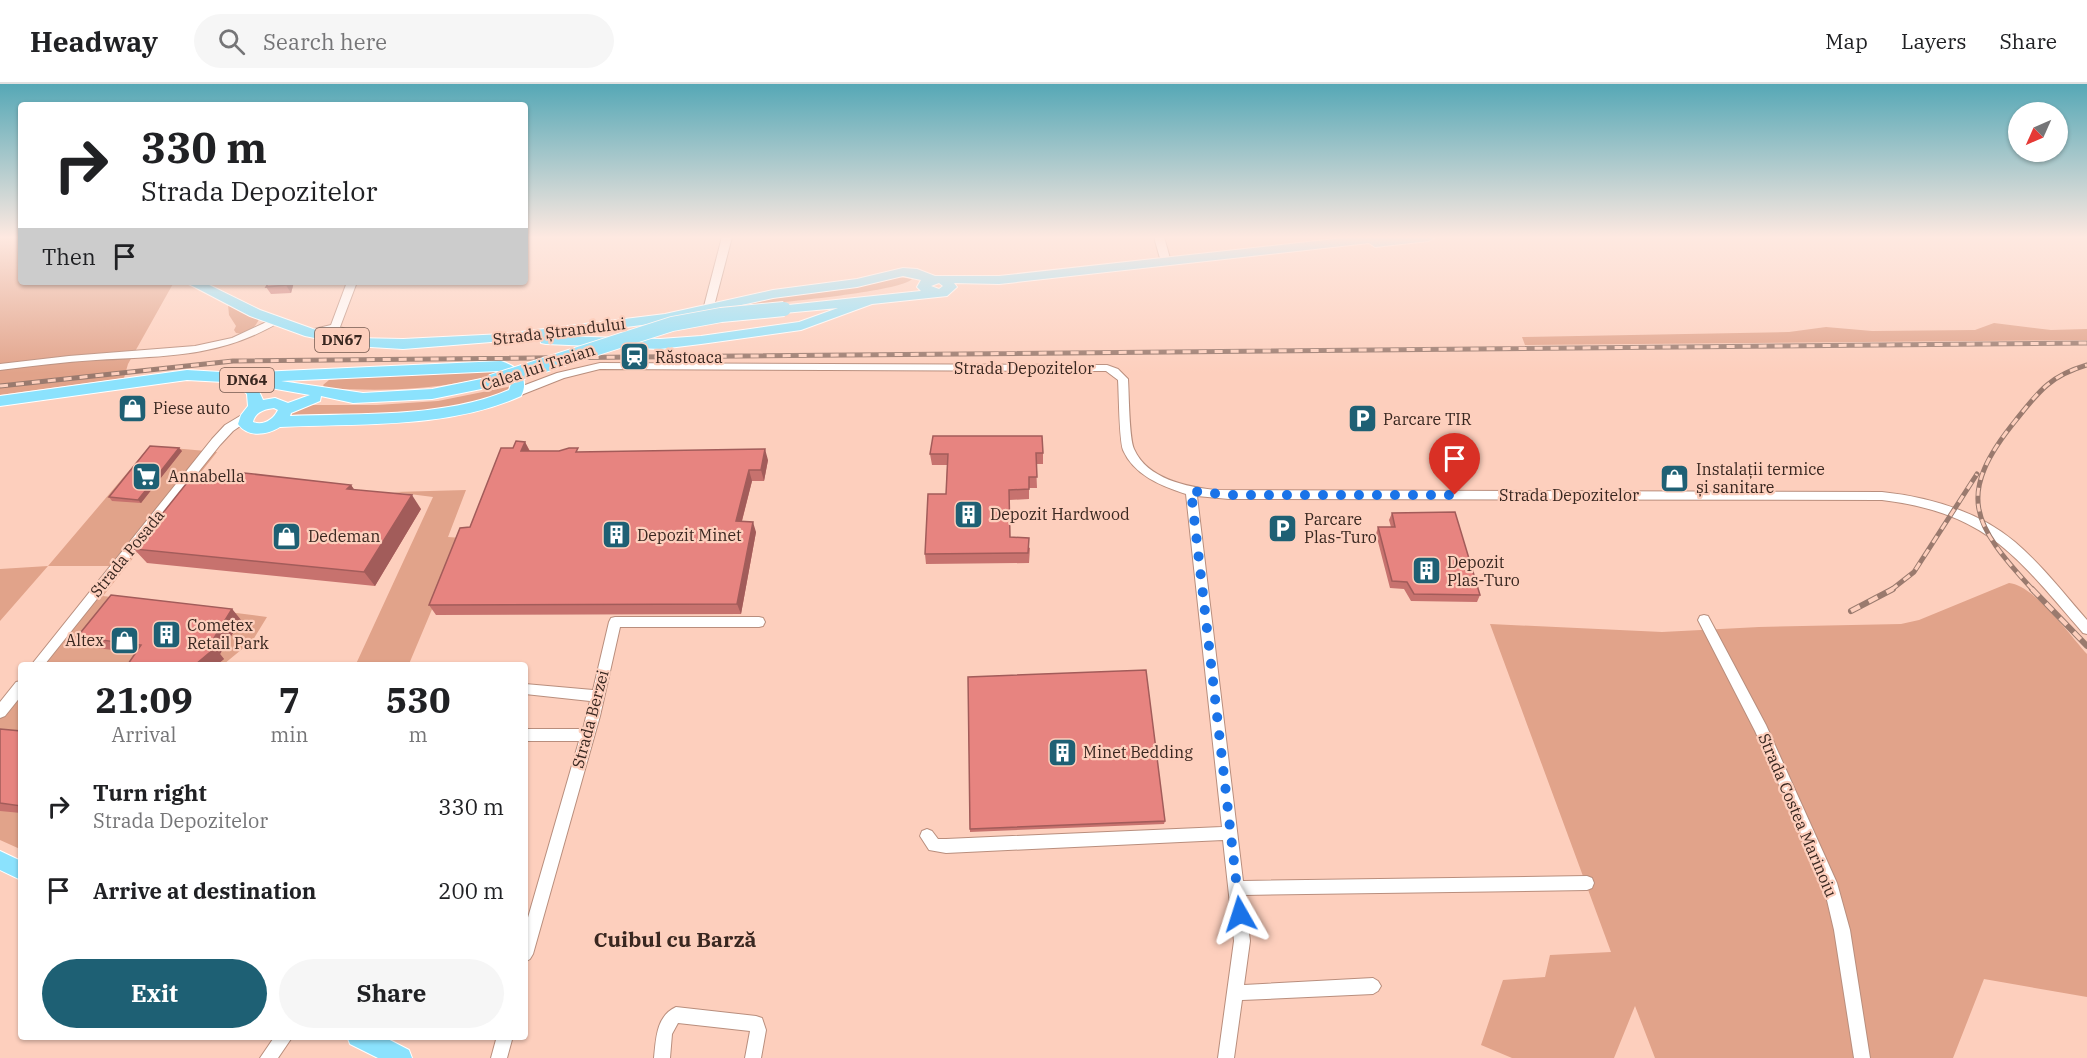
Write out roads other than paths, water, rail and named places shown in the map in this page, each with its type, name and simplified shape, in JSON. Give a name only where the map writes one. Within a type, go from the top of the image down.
[{"type":"main road","name":"Strada Ștrandului","points":[[198,285],[275,321],[310,333],[354,342],[403,344],[503,338],[674,317],[789,291],[859,282]]},
{"type":"main road","name":"Strada Ștrandului","points":[[931,282],[936,286]]},
{"type":"main road","name":"DN64","points":[[936,286],[972,282]]},
{"type":"main road","name":"DN64","points":[[936,286],[973,282]]},
{"type":"main road","name":"Calea lui Traian","points":[[0,401],[132,384],[198,381],[241,382],[315,394],[361,397],[432,394],[491,382],[672,324],[736,313],[867,302],[936,286]]},
{"type":"main road","name":"Calea lui Traian","points":[[784,309],[936,286]]},
{"type":"main road","name":"DN67","points":[[503,338],[602,343],[676,343],[814,323],[867,302]]},
{"type":"main road","points":[[602,343],[598,334],[612,324]]},
{"type":"main road","points":[[241,382],[325,374],[501,366],[514,374],[518,384],[516,393],[489,405],[451,413],[281,416]]},
{"type":"main road","points":[[250,418],[267,427],[315,394],[315,383],[325,374]]},
{"type":"main road","points":[[241,382],[252,389],[256,396],[250,418]]},
{"type":"main road","points":[[250,418],[275,403],[280,404],[281,416]]},
{"type":"main road","points":[[0,860],[18,869]]},
{"type":"main road","points":[[366,1040],[401,1058]]},
{"type":"street","points":[[708,310],[715,282]]},
{"type":"street","points":[[333,328],[337,324],[351,285]]},
{"type":"street","points":[[0,367],[70,359],[205,350],[232,343],[275,321]]},
{"type":"street","points":[[310,333],[333,328],[344,332],[354,342]]},
{"type":"street","points":[[501,366],[600,366]]},
{"type":"street","name":"Strada Depozitelor","points":[[516,393],[561,375],[600,366],[1107,368],[1123,379],[1128,448],[1133,458],[1157,478],[1191,491],[1240,495],[1882,496],[1907,499],[1952,512],[1986,529],[2009,544],[2087,629]]},
{"type":"street","name":"Strada Posada","points":[[40,662],[216,442],[234,433],[250,418]]},
{"type":"street","points":[[1191,491],[1242,941],[1226,1058]]},
{"type":"street","name":"Strada Costea Marinoiu","points":[[1704,620],[1761,729],[1830,883],[1842,930],[1862,1058]]},
{"type":"street","name":"Strada Berzei","points":[[528,943],[598,696],[615,622],[759,622]]},
{"type":"street","points":[[528,689],[598,696]]},
{"type":"street","points":[[0,712],[18,690]]},
{"type":"street","points":[[528,735],[587,735]]},
{"type":"street","points":[[927,836],[934,845],[945,846],[1231,833]]},
{"type":"street","points":[[1237,888],[1587,883]]},
{"type":"street","points":[[1235,993],[1373,986]]},
{"type":"street","points":[[662,1058],[666,1024],[675,1016],[756,1024],[758,1030],[753,1058]]},
{"type":"street","points":[[268,1058],[282,1040]]},
{"type":"street","points":[[499,1058],[504,1040]]},
{"type":"railway","points":[[0,386],[233,361],[2087,343]]},
{"type":"railway","points":[[2033,590],[2012,567],[1985,527],[1979,508],[1978,489],[1984,469],[1997,446],[2032,401],[2054,380],[2087,365]]},
{"type":"railway","points":[[1891,590],[1914,572],[1977,474]]},
{"type":"railway","points":[[1851,611],[1893,589]]},
{"type":"railway","points":[[2032,589],[2087,646]]},
{"type":"place","name":"Răstoaca","points":[[634,357]]},
{"type":"place","name":"Piese auto","points":[[132,408]]},
{"type":"place","name":"Parcare TIR","points":[[1362,419]]},
{"type":"place","name":"Annabella","points":[[147,476]]},
{"type":"place","name":"Instalații termice și sanitare","points":[[1675,478]]},
{"type":"place","name":"Depozit Hardwood","points":[[969,514]]},
{"type":"place","name":"Parcare Plas-Turo","points":[[1283,528]]},
{"type":"place","name":"Depozit Minet","points":[[616,535]]},
{"type":"place","name":"Dedeman","points":[[287,536]]},
{"type":"place","name":"Depozit Plas-Turo","points":[[1426,571]]},
{"type":"place","name":"Cometex Retail Park","points":[[166,634]]},
{"type":"place","name":"Altex","points":[[125,640]]},
{"type":"place","name":"Minet Bedding","points":[[1062,752]]},
{"type":"district","name":"Cuibul cu Barză","points":[[675,940]]}]
